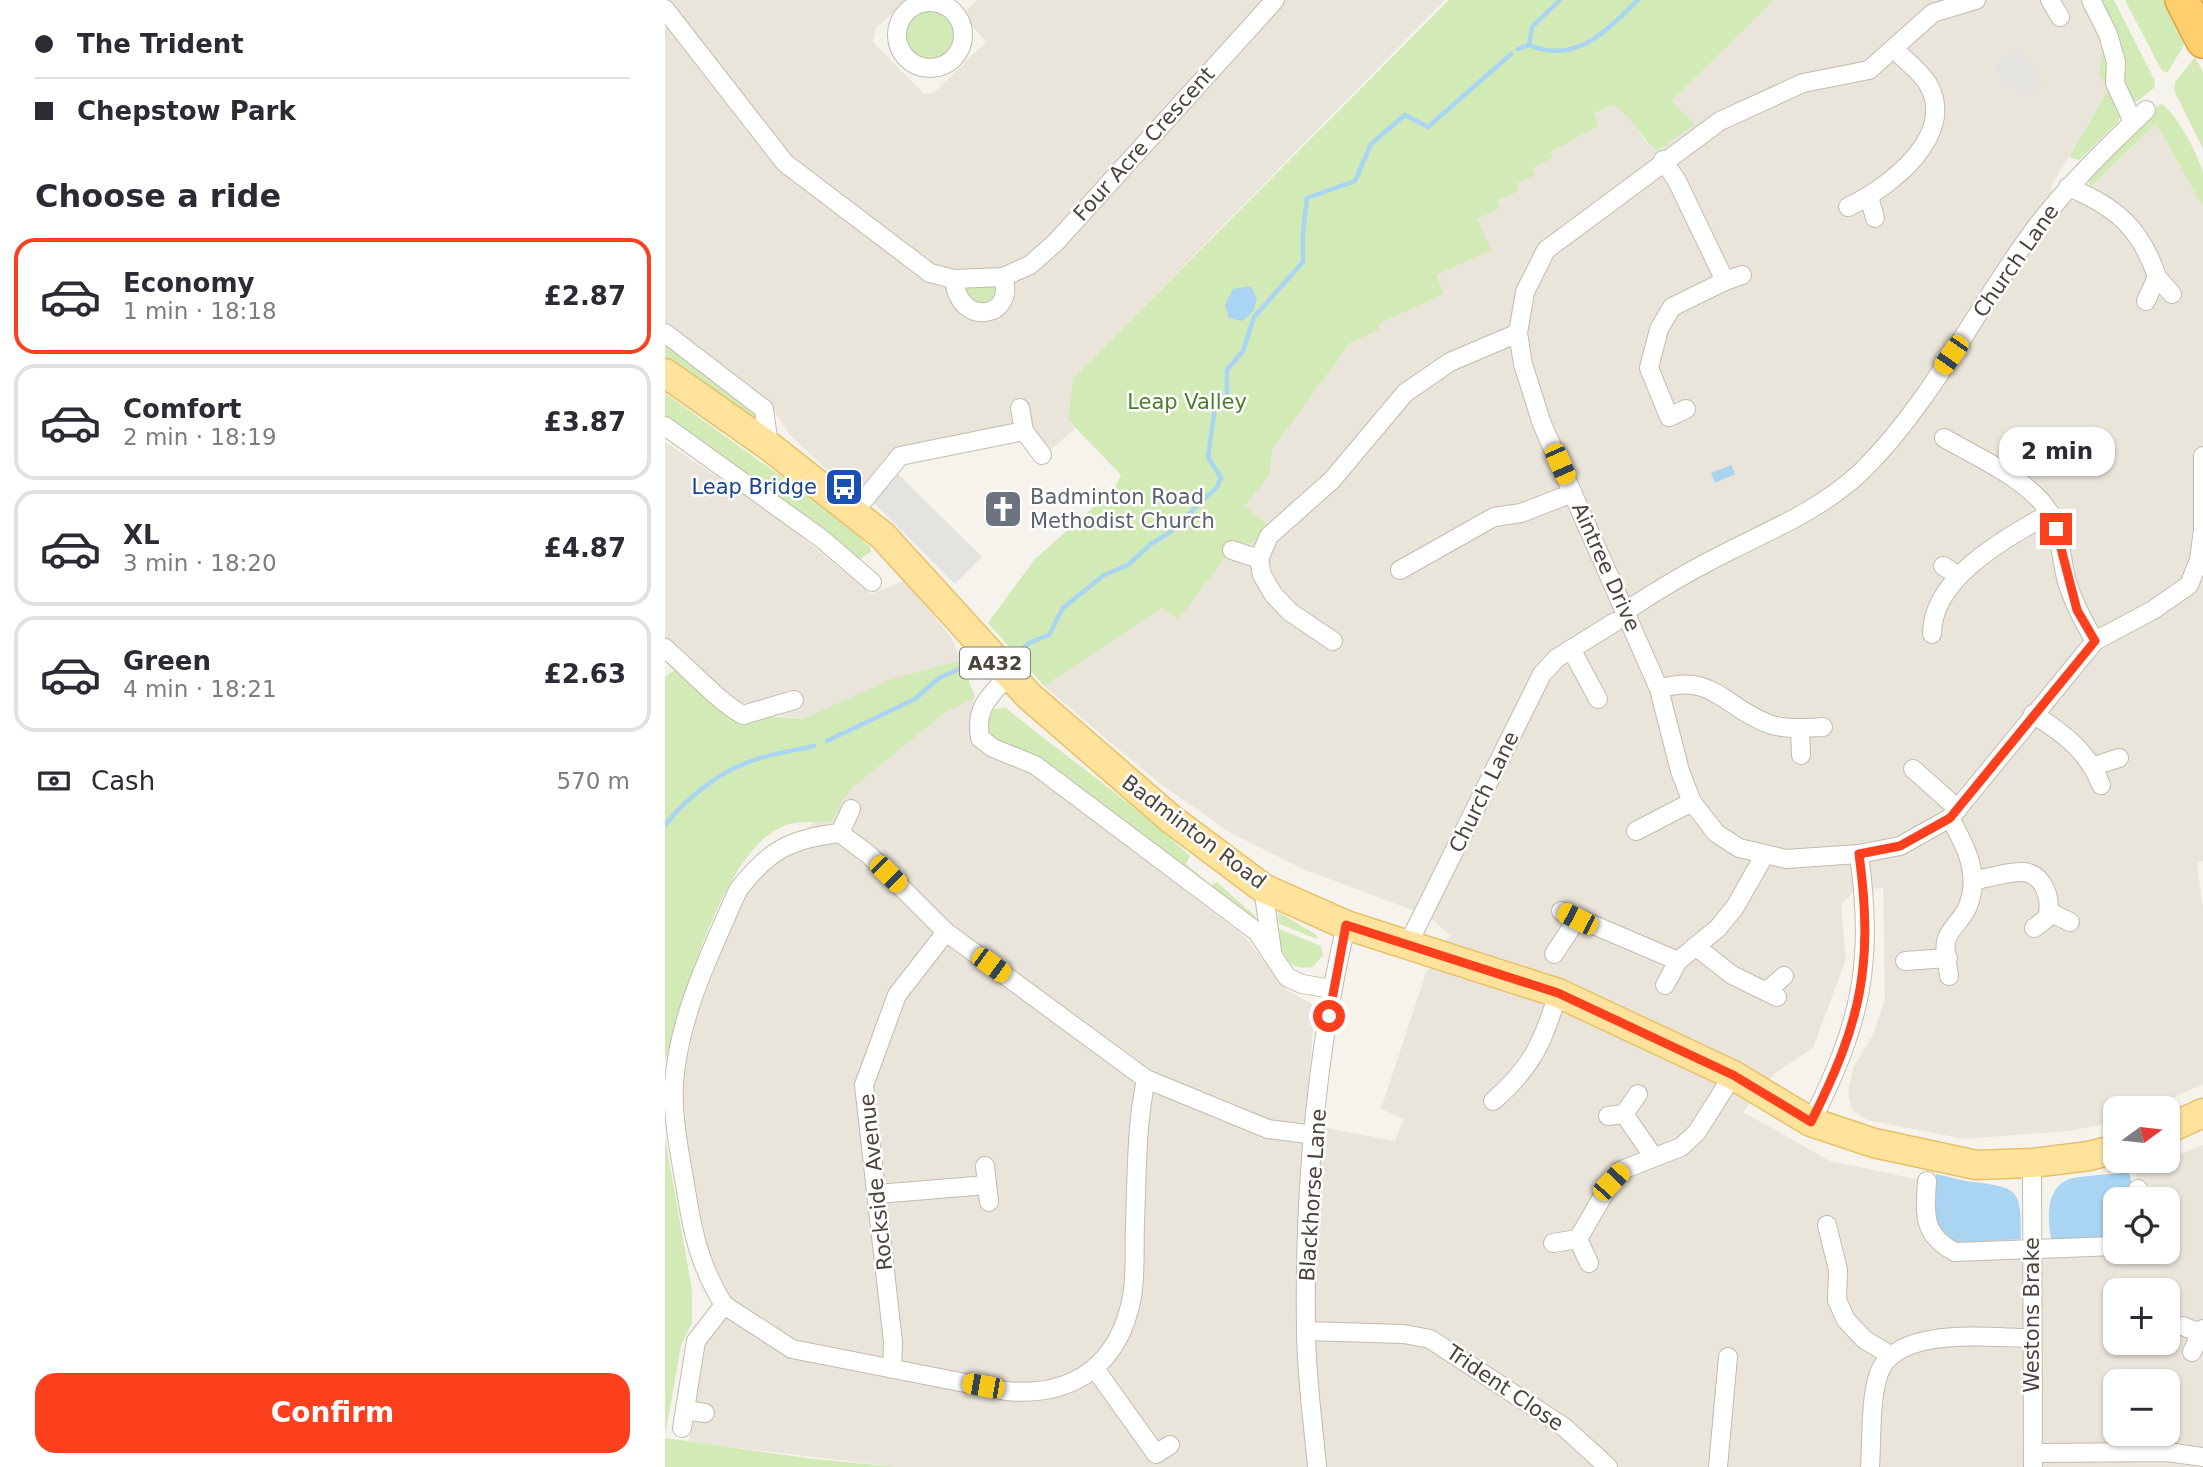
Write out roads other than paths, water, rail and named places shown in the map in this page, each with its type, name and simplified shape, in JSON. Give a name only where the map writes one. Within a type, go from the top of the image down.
[{"type":"highway","points":[[2182,0],[2203,41]]},
{"type":"main road","name":"Badminton Road","points":[[665,373],[769,446],[883,536],[1009,675],[1060,725],[1171,819],[1263,888],[1346,925],[1558,993],[1733,1075],[1811,1122],[1874,1143],[1976,1165],[2032,1163],[2103,1152]]},
{"type":"main road","points":[[2181,1123],[2203,1113]]},
{"type":"street","name":"Four Acre Crescent","points":[[665,9],[785,163],[930,273],[954,279],[1003,277],[1030,265],[1056,242],[1275,0]]},
{"type":"street","name":"Aintree Drive","points":[[1954,813],[1900,846],[1859,854],[1786,859],[1764,856],[1739,848],[1716,833],[1692,802],[1680,771],[1659,689],[1621,616],[1573,493],[1542,424],[1523,363],[1518,333],[1525,292],[1546,250],[1663,160],[1720,121],[1768,97],[1803,83],[1869,70],[1893,49],[1929,7],[1976,0]]},
{"type":"street","points":[[2050,0],[2060,17]]},
{"type":"street","name":"Church Lane","points":[[1408,944],[1542,674],[1571,649],[1672,580],[1801,517],[1833,496],[1861,471],[1908,416],[2030,236],[2067,187],[2139,116],[2115,83],[2116,62],[2108,34],[2091,0]]},
{"type":"street","points":[[1848,207],[1869,197],[1921,151],[1934,126],[1935,101],[1927,83],[1893,49]]},
{"type":"street","points":[[1663,160],[1733,278],[1672,307],[1655,341],[1649,368],[1669,417],[1686,409]]},
{"type":"street","points":[[2067,187],[2096,198],[2128,222],[2148,252],[2157,277],[2172,294]]},
{"type":"street","points":[[1869,197],[1875,218]]},
{"type":"street","points":[[954,279],[958,299],[968,310],[983,313],[997,309],[1004,301],[1006,285],[1003,277]]},
{"type":"street","points":[[2146,301],[2157,277]]},
{"type":"street","points":[[665,333],[764,409],[769,446]]},
{"type":"street","points":[[1332,641],[1320,623],[1290,612],[1273,594],[1262,575],[1259,559],[1269,536],[1332,480],[1405,393],[1450,362],[1518,333]]},
{"type":"street","points":[[1020,408],[1024,432],[1042,455]]},
{"type":"street","points":[[665,426],[822,538],[871,582]]},
{"type":"street","points":[[854,512],[900,456],[1024,432]]},
{"type":"street","points":[[1944,438],[2031,492],[2050,513],[2061,544],[2066,578],[2077,610],[2095,641]]},
{"type":"street","points":[[1954,813],[2095,641],[2196,590],[2203,530],[2200,500],[2203,456]]},
{"type":"street","points":[[1400,570],[1494,517],[1521,513],[1573,493]]},
{"type":"street","points":[[1932,634],[1935,613],[1959,576],[1989,550],[2050,513]]},
{"type":"street","points":[[1232,550],[1259,559]]},
{"type":"street","points":[[1943,566],[1959,576]]},
{"type":"street","points":[[665,648],[718,694],[729,707],[743,715],[794,700]]},
{"type":"street","points":[[1571,649],[1598,699]]},
{"type":"street","name":"Badminton Road","points":[[1009,675],[989,697],[977,719],[980,738],[993,748],[1035,765],[1257,932],[1287,976],[1302,984],[1332,989]]},
{"type":"street","points":[[1659,689],[1694,682],[1768,724],[1800,728],[1823,727]]},
{"type":"street","points":[[2033,714],[2073,742],[2094,766],[2101,785]]},
{"type":"street","points":[[1800,728],[1801,755]]},
{"type":"street","points":[[2094,766],[2119,758]]},
{"type":"street","points":[[1905,961],[1948,967],[1946,939],[1969,904],[1973,881],[1973,866],[1954,813],[1913,769]]},
{"type":"street","points":[[1639,822],[1692,802]]},
{"type":"street","points":[[840,833],[851,809]]},
{"type":"street","points":[[1146,1079],[1139,1114],[1132,1297],[1122,1329],[1096,1370],[1078,1380],[1028,1393],[792,1349],[725,1305],[696,1250],[677,1136],[674,1083],[683,1032],[700,975],[738,890],[768,856],[781,847],[807,837],[840,833],[869,855],[946,932],[1146,1079],[1268,1129],[1315,1135]]},
{"type":"street","points":[[1811,1122],[1834,1076],[1852,1028],[1865,974],[1867,909],[1859,854]]},
{"type":"street","points":[[1665,985],[1678,961],[1718,928],[1735,907],[1764,856]]},
{"type":"street","points":[[1973,881],[2024,872],[2036,877],[2046,890],[2049,912],[2044,922],[2034,928]]},
{"type":"street","points":[[1263,888],[1273,955]]},
{"type":"street","points":[[2049,912],[2070,922]]},
{"type":"street","points":[[1554,954],[1569,915],[1678,961]]},
{"type":"street","name":"Blackhorse Lane","points":[[1317,1467],[1306,1331],[1307,1234],[1332,989],[1346,925]]},
{"type":"street","name":"Rockside Avenue","points":[[892,1369],[893,1342],[865,1085],[897,995],[946,932]]},
{"type":"street","points":[[1695,946],[1732,975],[1772,994],[1784,976]]},
{"type":"street","points":[[1493,1101],[1532,1063],[1548,1029],[1558,993]]},
{"type":"street","points":[[1553,1243],[1578,1239],[1622,1170],[1681,1147],[1697,1132],[1733,1075]]},
{"type":"street","points":[[1508,1089],[1510,1109]]},
{"type":"street","points":[[1638,1094],[1616,1115],[1653,1156]]},
{"type":"street","name":"Westons Brake","points":[[2032,1163],[2030,1338],[2033,1460]]},
{"type":"street","points":[[877,1194],[988,1193],[985,1166]]},
{"type":"street","points":[[1927,1181],[1925,1216],[1939,1244],[1955,1252],[2103,1246]]},
{"type":"street","points":[[1828,1225],[1838,1270],[1837,1300],[1846,1320],[1865,1340],[1890,1355]]},
{"type":"street","points":[[1578,1239],[1589,1263]]},
{"type":"street","points":[[682,1428],[696,1341],[725,1305]]},
{"type":"street","points":[[2183,1326],[2202,1332],[2192,1352]]},
{"type":"street","name":"Trident Close","points":[[1306,1331],[1404,1334],[1430,1339],[1564,1427],[1608,1467]]},
{"type":"street","points":[[1870,1467],[1877,1378],[1890,1355],[1909,1344],[1931,1339],[2030,1338]]},
{"type":"street","points":[[1718,1467],[1728,1357]]},
{"type":"street","points":[[1096,1370],[1157,1454]]},
{"type":"street","points":[[685,1410],[705,1413]]},
{"type":"street","points":[[2033,1460],[2190,1460]]},
{"type":"water","points":[[1251,286],[1257,299],[1253,311],[1243,321],[1229,318],[1225,305],[1233,289]]},
{"type":"water","points":[[1731,465],[1735,474],[1715,483],[1711,473]]},
{"type":"water","points":[[2129,1173],[2132,1187],[2103,1187],[2103,1238],[2052,1242],[2049,1208],[2054,1192],[2067,1180]]},
{"type":"water","points":[[1936,1174],[2001,1187],[2015,1194],[2020,1210],[2021,1239],[1957,1243],[1937,1220],[1934,1204]]},
{"type":"waterway","points":[[1529,45],[1532,27],[1560,0]]},
{"type":"waterway","points":[[1518,49],[1529,45],[1561,51],[1576,47],[1602,33],[1638,0]]},
{"type":"waterway","points":[[1017,654],[1029,643],[1049,635],[1063,608],[1104,575],[1128,565],[1151,544],[1169,533],[1217,487],[1221,478],[1208,457],[1215,408],[1227,404],[1227,370],[1243,351],[1254,317],[1303,262],[1307,198],[1355,181],[1371,144],[1405,115],[1428,127],[1511,54]]},
{"type":"waterway","points":[[827,741],[915,699],[939,678],[964,667]]},
{"type":"waterway","points":[[665,825],[701,789],[734,768],[762,757],[814,746]]},
{"type":"place","name":"Leap Bridge","points":[[844,487]]},
{"type":"place","name":"Badminton Road Methodist Church","points":[[1003,509]]},
{"type":"park label","name":"Leap Valley","points":[[1187,402]]}]
